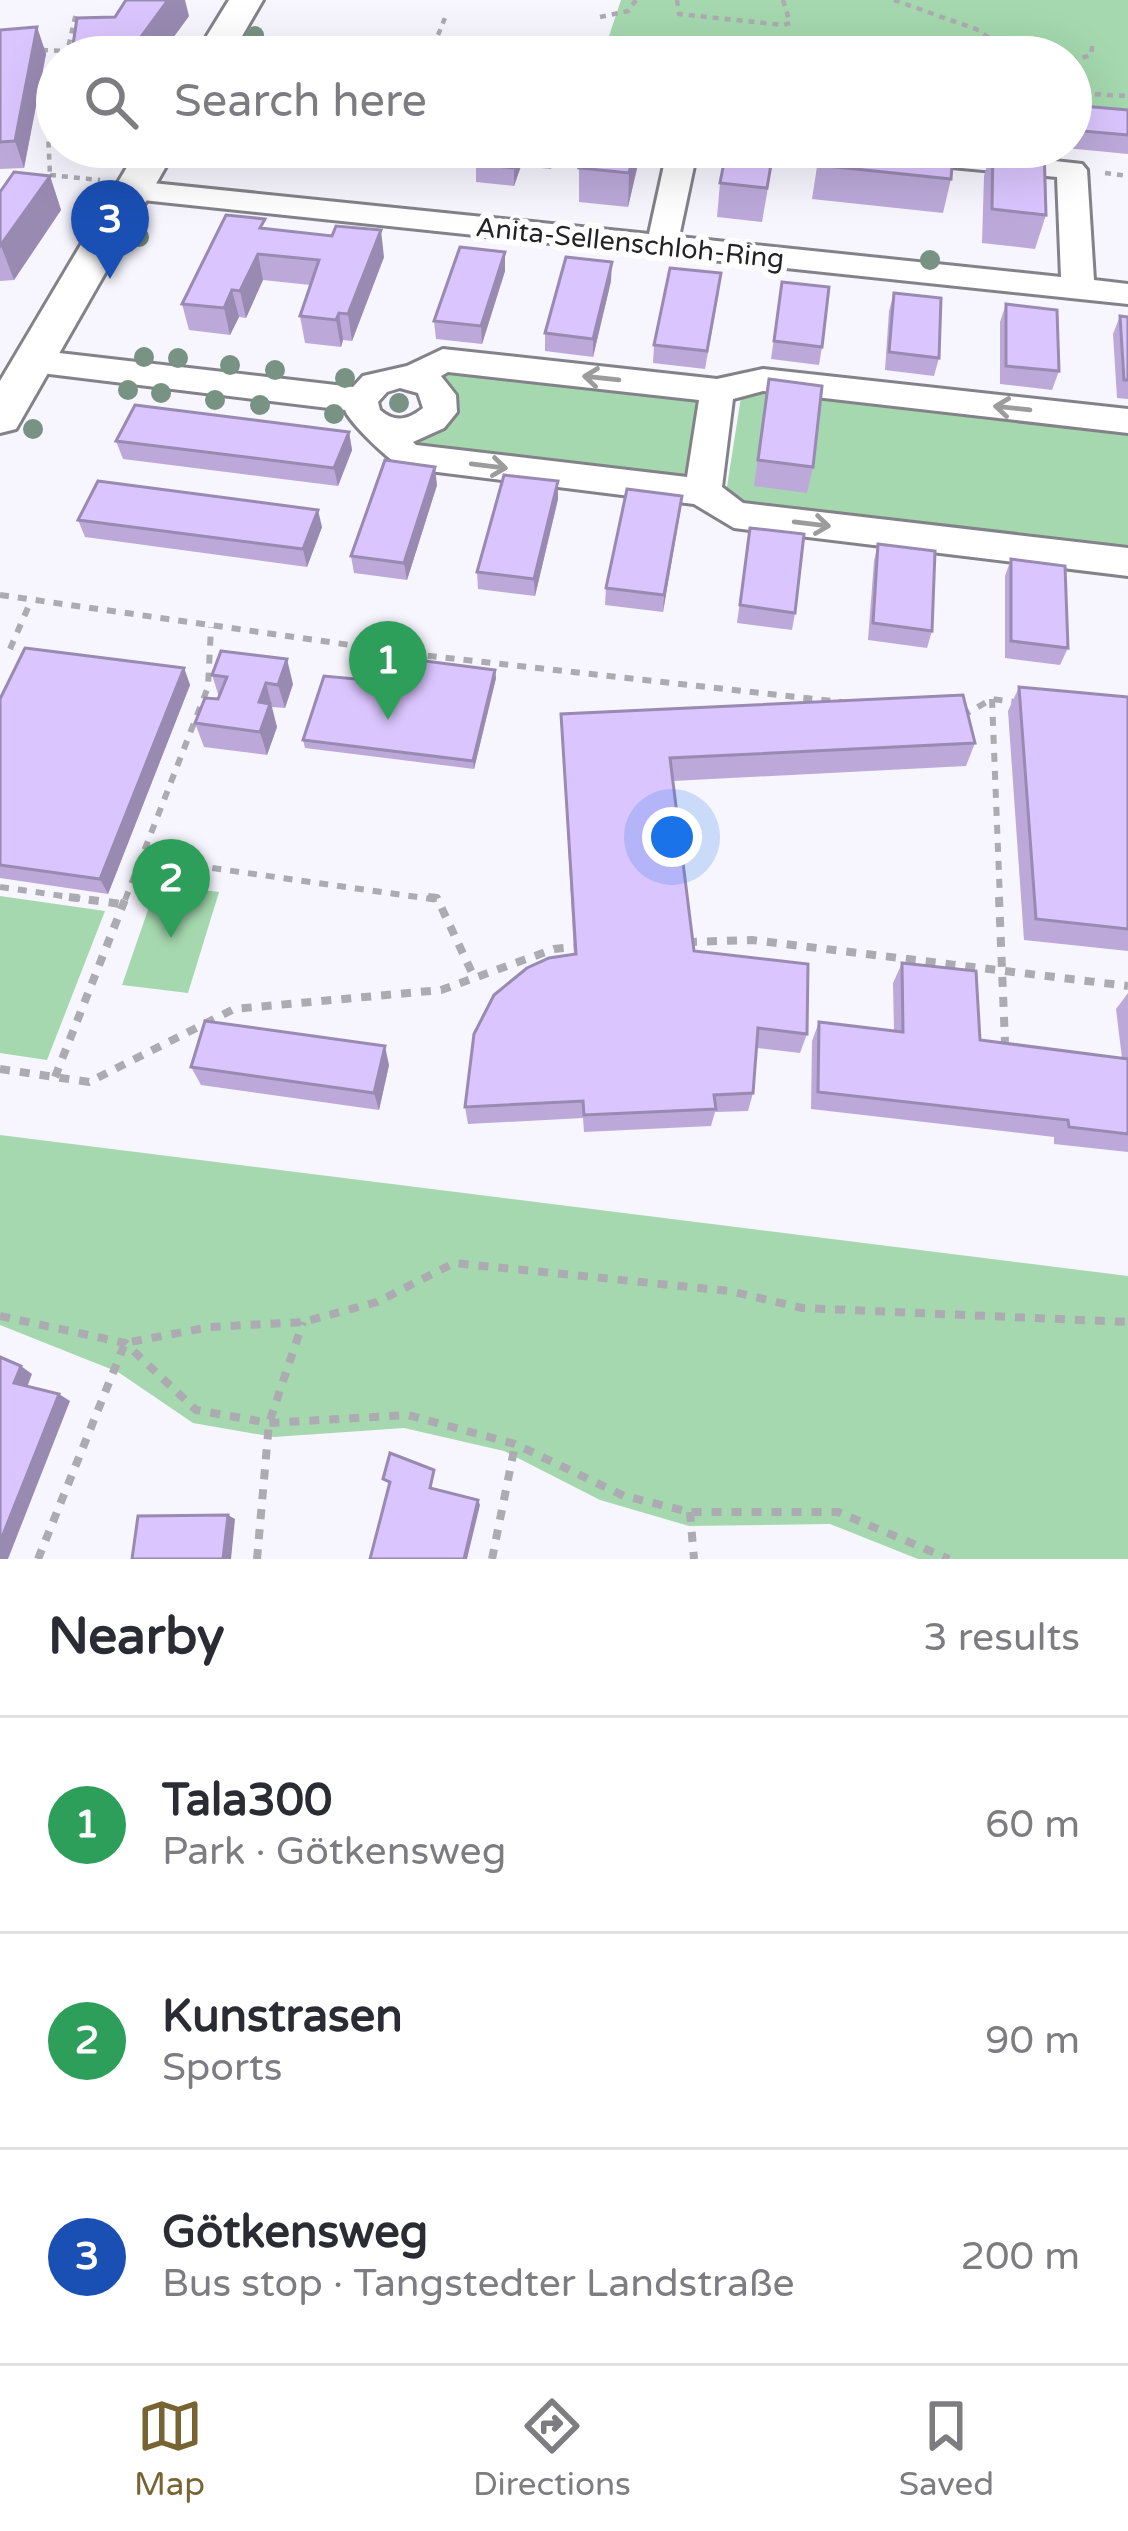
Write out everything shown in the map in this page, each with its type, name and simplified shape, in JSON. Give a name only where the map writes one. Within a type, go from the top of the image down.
[{"type":"street","points":[[224,36],[245,0]]},
{"type":"street","points":[[0,418],[146,168]]},
{"type":"street","points":[[662,246],[679,168]]},
{"type":"street","points":[[1051,168],[1072,170],[1078,289]]},
{"type":"street","name":"Anita-Sellenschloh-Ring","points":[[134,188],[1128,294]]},
{"type":"street","points":[[413,378],[443,360],[718,391],[763,380],[1128,421]]},
{"type":"street","points":[[33,361],[362,400]]},
{"type":"street","points":[[386,430],[424,426],[440,412],[440,394],[413,378],[387,379],[367,391],[362,400],[363,415],[386,430],[404,456],[703,492],[734,515],[1128,562]]},
{"type":"street","points":[[703,492],[718,391]]},
{"type":"path","points":[[600,17],[628,11],[636,0]]},
{"type":"path","points":[[677,0],[680,14],[783,25],[790,23],[791,16],[783,0]]},
{"type":"path","points":[[894,0],[986,36]]},
{"type":"path","points":[[71,36],[76,13]]},
{"type":"path","points":[[438,36],[447,13]]},
{"type":"path","points":[[1092,48],[1093,40]]},
{"type":"path","points":[[29,49],[36,50]]},
{"type":"path","points":[[1092,94],[1128,96]]},
{"type":"path","points":[[50,168],[50,175]]},
{"type":"path","points":[[1092,172],[1128,176]]},
{"type":"path","points":[[31,184],[50,175],[134,188]]},
{"type":"path","points":[[0,595],[419,656],[856,703]]},
{"type":"path","points":[[10,649],[31,602]]},
{"type":"path","points":[[55,1077],[208,687],[211,627]]},
{"type":"path","points":[[992,699],[1005,1042]]},
{"type":"path","points":[[945,714],[967,716],[992,699],[1034,705]]},
{"type":"path","points":[[141,858],[437,898],[475,978]]},
{"type":"path","points":[[0,887],[85,895],[123,904]]},
{"type":"path","points":[[687,942],[752,940],[1128,986]]},
{"type":"path","points":[[0,1069],[89,1082],[234,1009],[441,990],[554,949],[575,947]]},
{"type":"path","points":[[0,1316],[125,1342],[210,1327],[303,1322],[377,1302],[454,1263],[730,1291],[802,1308],[1128,1322]]},
{"type":"path","points":[[257,1559],[269,1423],[303,1322]]},
{"type":"path","points":[[125,1342],[196,1410],[269,1423],[408,1415],[515,1444],[624,1496],[690,1512],[838,1512],[949,1559]]},
{"type":"path","points":[[38,1559],[125,1342]]},
{"type":"path","points":[[492,1559],[515,1444]]},
{"type":"path","points":[[690,1512],[694,1559]]},
{"type":"green space","points":[[621,0],[1128,0],[1128,110],[1092,106],[1092,36],[609,36]]},
{"type":"green space","points":[[441,368],[710,396],[696,482],[413,449],[415,428]]},
{"type":"green space","points":[[762,388],[1128,429],[1128,552],[737,505],[726,493],[741,397]]},
{"type":"green space","points":[[157,884],[219,892],[188,993],[122,985]]},
{"type":"green space","points":[[0,896],[105,911],[47,1060],[0,1053]]},
{"type":"green space","points":[[0,1135],[1128,1276],[1128,1559],[918,1559],[830,1524],[689,1526],[600,1500],[504,1451],[404,1428],[274,1437],[193,1423],[118,1372],[0,1325]]},
{"type":"building","points":[[126,0],[168,0],[142,36],[74,36],[77,18],[115,17]]},
{"type":"building","points":[[37,27],[15,141],[0,142],[0,30]]},
{"type":"building","points":[[1092,107],[1128,110],[1128,135],[1092,132]]},
{"type":"building","points":[[579,168],[630,168],[629,173]]},
{"type":"building","points":[[723,168],[770,168],[767,188],[720,183]]},
{"type":"building","points":[[846,168],[952,168],[951,179]]},
{"type":"building","points":[[993,168],[1045,168],[1046,215],[992,209]]},
{"type":"building","points":[[14,172],[50,176],[0,246],[0,192]]},
{"type":"building","points":[[226,215],[265,219],[260,228],[332,236],[336,226],[381,230],[348,314],[339,313],[336,320],[300,316],[319,260],[258,254],[240,291],[232,290],[224,308],[182,304]]},
{"type":"building","points":[[460,247],[505,252],[481,326],[434,321]]},
{"type":"building","points":[[566,257],[612,262],[593,339],[545,333]]},
{"type":"building","points":[[670,268],[721,273],[707,351],[654,345]]},
{"type":"building","points":[[782,282],[829,287],[822,347],[774,341]]},
{"type":"building","points":[[894,293],[941,298],[939,358],[889,352]]},
{"type":"building","points":[[1006,304],[1057,310],[1059,371],[1006,366]]},
{"type":"building","points":[[1120,316],[1128,317],[1128,380],[1124,380]]},
{"type":"building","points":[[769,379],[822,386],[813,467],[758,460]]},
{"type":"building","points":[[135,405],[349,432],[334,468],[116,441]]},
{"type":"building","points":[[385,460],[435,467],[404,563],[351,556]]},
{"type":"building","points":[[504,475],[558,481],[534,579],[477,572]]},
{"type":"building","points":[[98,481],[318,510],[303,549],[78,520]]},
{"type":"building","points":[[627,489],[682,496],[664,595],[606,588]]},
{"type":"building","points":[[750,528],[804,534],[795,613],[740,605]]},
{"type":"building","points":[[878,544],[935,551],[932,631],[873,623]]},
{"type":"building","points":[[1011,559],[1065,566],[1068,648],[1011,641]]},
{"type":"building","points":[[25,648],[184,668],[100,879],[0,865],[0,699]]},
{"type":"building","points":[[221,651],[287,659],[278,685],[266,683],[259,702],[270,704],[260,732],[195,723],[205,698],[218,699],[227,677],[212,675]]},
{"type":"building","points":[[363,653],[495,670],[473,761],[303,740],[324,676],[355,679]]},
{"type":"building","points":[[1019,687],[1128,697],[1128,929],[1036,919]]},
{"type":"building","points":[[963,695],[975,743],[670,758],[694,951],[808,964],[807,1034],[758,1028],[753,1093],[714,1095],[716,1109],[584,1115],[583,1101],[465,1107],[474,1034],[494,995],[527,968],[576,954],[561,714]]},
{"type":"building","points":[[902,963],[976,971],[980,1040],[1128,1059],[1128,1134],[1069,1127],[1068,1120],[818,1092],[819,1022],[903,1032]]},
{"type":"building","points":[[205,1021],[385,1046],[374,1093],[191,1067]]},
{"type":"building","points":[[0,1357],[21,1366],[14,1383],[59,1394],[0,1542]]},
{"type":"building","points":[[390,1453],[434,1470],[430,1488],[478,1500],[464,1559],[370,1559],[390,1482],[383,1479]]},
{"type":"building","points":[[228,1515],[223,1559],[132,1559],[138,1516]]},
{"type":"place","name":"Götkensweg","points":[[110,279]]},
{"type":"place","name":"Tala300","points":[[388,720]]},
{"type":"place","name":"Kunstrasen","points":[[171,938]]}]
